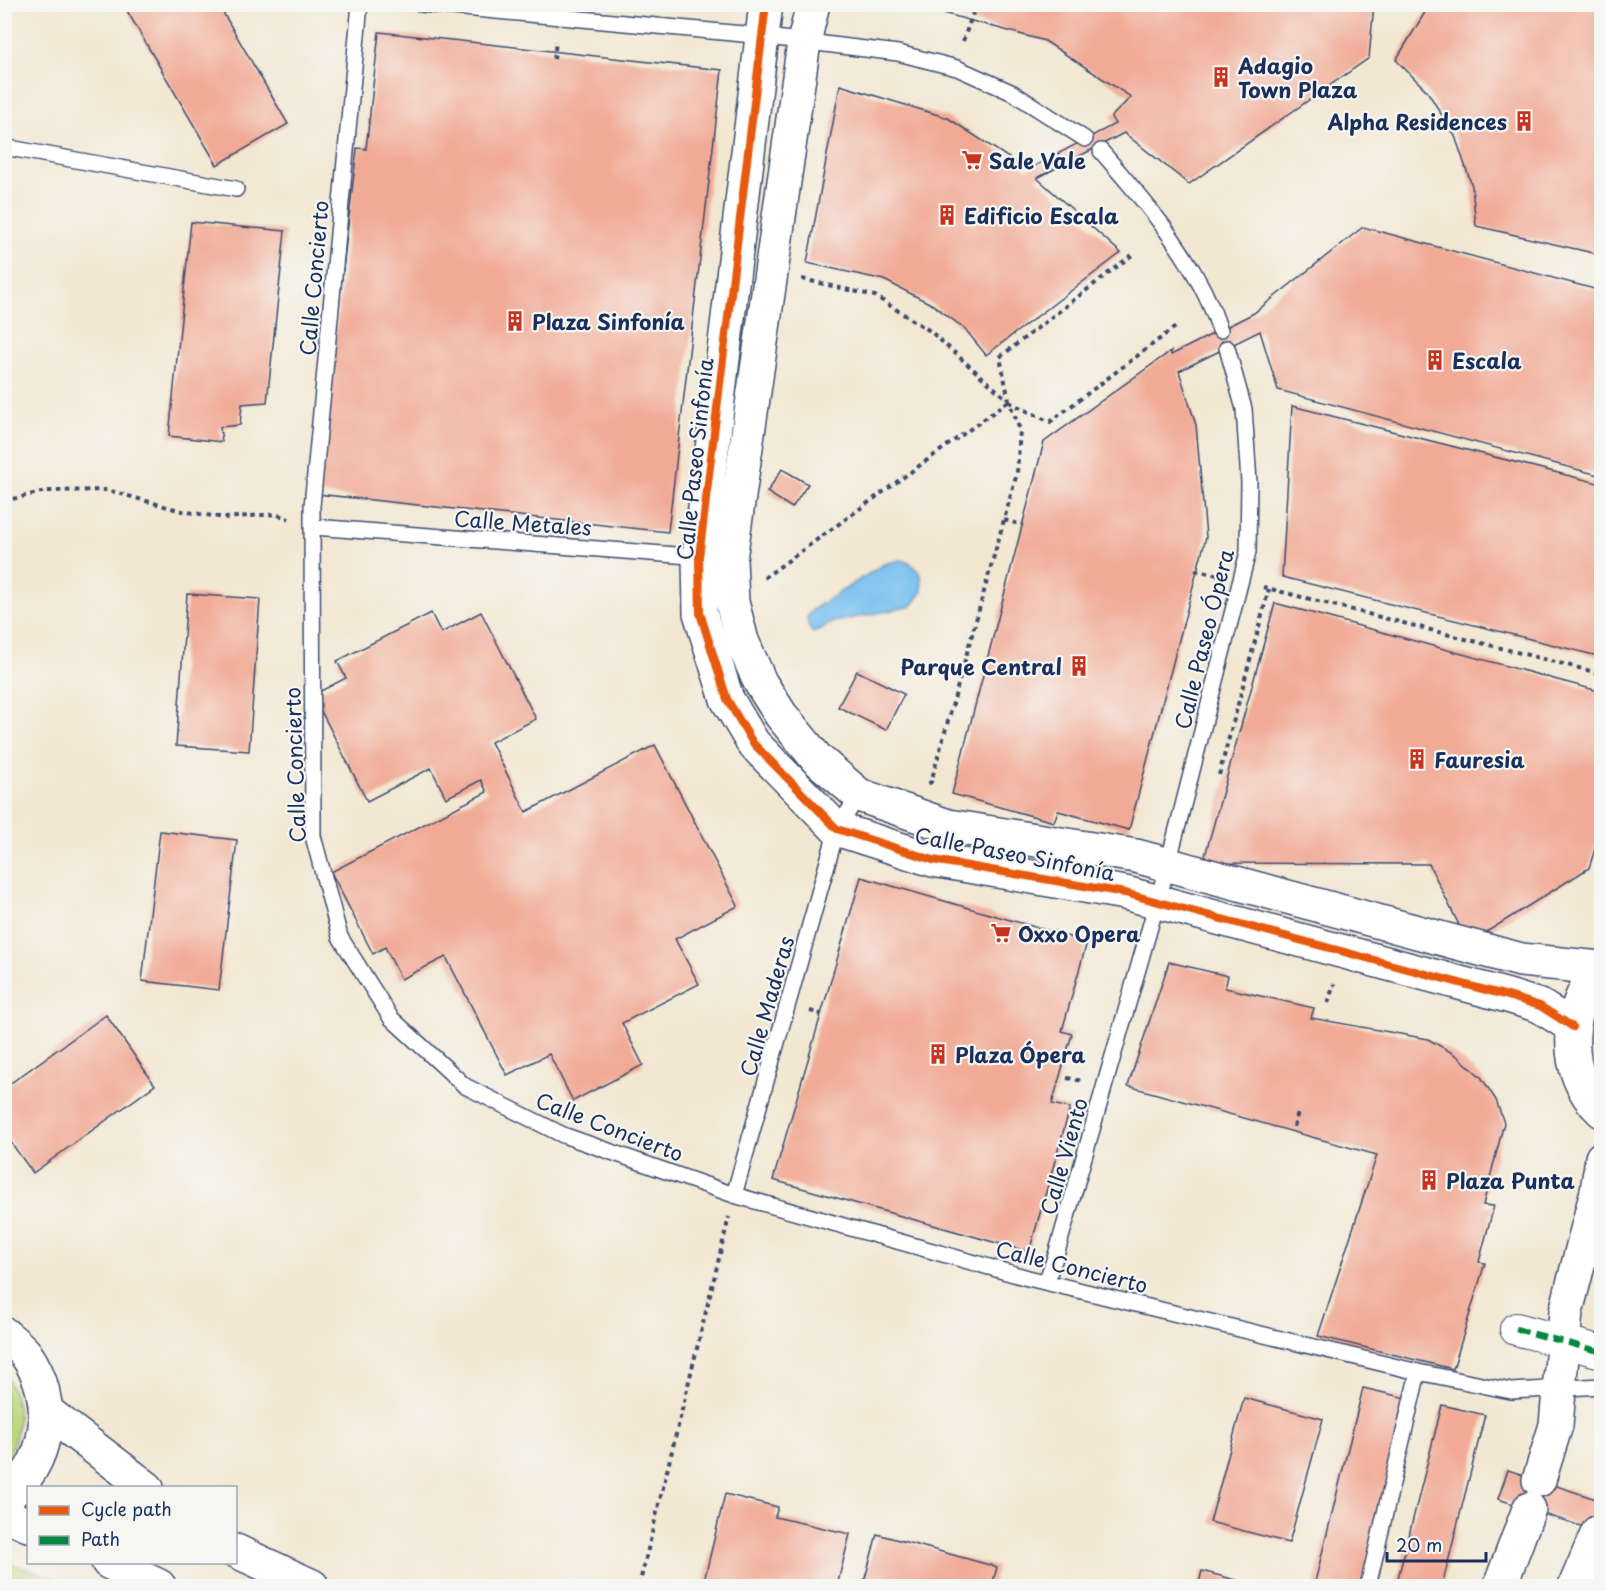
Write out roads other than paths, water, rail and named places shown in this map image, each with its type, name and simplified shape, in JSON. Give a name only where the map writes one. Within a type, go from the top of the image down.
[{"type":"street","name":"Calle Paseo Sinfonía","points":[[766,4],[714,558],[760,682],[781,715],[817,759],[859,795],[948,825],[1136,856],[1521,960],[1601,967]]},
{"type":"street","name":"Calle Paseo Sinfonía","points":[[813,4],[804,42],[714,558],[700,613],[727,699],[753,743],[837,829],[933,860],[1125,893],[1509,996],[1540,1006],[1573,1026]]},
{"type":"street","points":[[1600,1116],[1585,1089],[1572,1048],[1573,1026],[1580,998],[1601,967]]},
{"type":"street","points":[[1500,1587],[1534,1495],[1556,1425],[1566,1312],[1597,1191],[1602,1158]]},
{"type":"street","points":[[1516,1329],[1602,1352]]},
{"type":"street","points":[[4,1334],[24,1353],[40,1380],[46,1410],[44,1440],[34,1467],[15,1491],[4,1499]]},
{"type":"street","points":[[46,1410],[144,1486]]},
{"type":"street","points":[[4,1514],[27,1525]]},
{"type":"street","points":[[1575,1587],[1598,1532]]},
{"type":"street","points":[[237,1551],[312,1587]]},
{"type":"street","points":[[110,1564],[151,1584]]},
{"type":"lane","name":"Calle Concierto","points":[[360,4],[312,506],[314,527],[313,836],[340,937],[391,1018],[465,1086],[563,1135],[734,1195],[1046,1282],[1418,1372],[1511,1391],[1602,1386]]},
{"type":"lane","points":[[421,4],[763,36],[898,53],[957,68],[1013,93],[1085,139]]},
{"type":"lane","points":[[4,147],[236,189]]},
{"type":"lane","points":[[1101,151],[1151,209],[1171,237],[1197,277],[1220,330]]},
{"type":"lane","name":"Calle Paseo Ópera","points":[[1156,902],[1168,864],[1248,552],[1249,482],[1244,409],[1227,348]]},
{"type":"lane","name":"Calle Metales","points":[[314,527],[714,558]]},
{"type":"lane","name":"Calle Maderas","points":[[734,1195],[837,829],[859,795]]},
{"type":"lane","name":"Calle Viento","points":[[1046,1282],[1056,1256],[1156,902]]},
{"type":"lane","points":[[1368,1587],[1418,1372]]},
{"type":"water","points":[[900,560],[909,562],[921,575],[922,592],[912,606],[833,622],[813,633],[808,626],[807,618],[812,610],[884,564]]},
{"type":"place","name":"Adagio Town Plaza","points":[[1221,77]]},
{"type":"place","name":"Alpha Residences","points":[[1524,121]]},
{"type":"place","name":"Sale Vale","points":[[972,160]]},
{"type":"place","name":"Edificio Escala","points":[[947,215]]},
{"type":"place","name":"Plaza Sinfonía","points":[[515,321]]},
{"type":"place","name":"Escala","points":[[1435,360]]},
{"type":"place","name":"Parque Central","points":[[1079,666]]},
{"type":"place","name":"Fauresia","points":[[1417,759]]},
{"type":"place","name":"Oxxo Opera","points":[[1001,933]]},
{"type":"place","name":"Plaza Ópera","points":[[938,1054]]},
{"type":"place","name":"Plaza Punta","points":[[1429,1180]]}]
